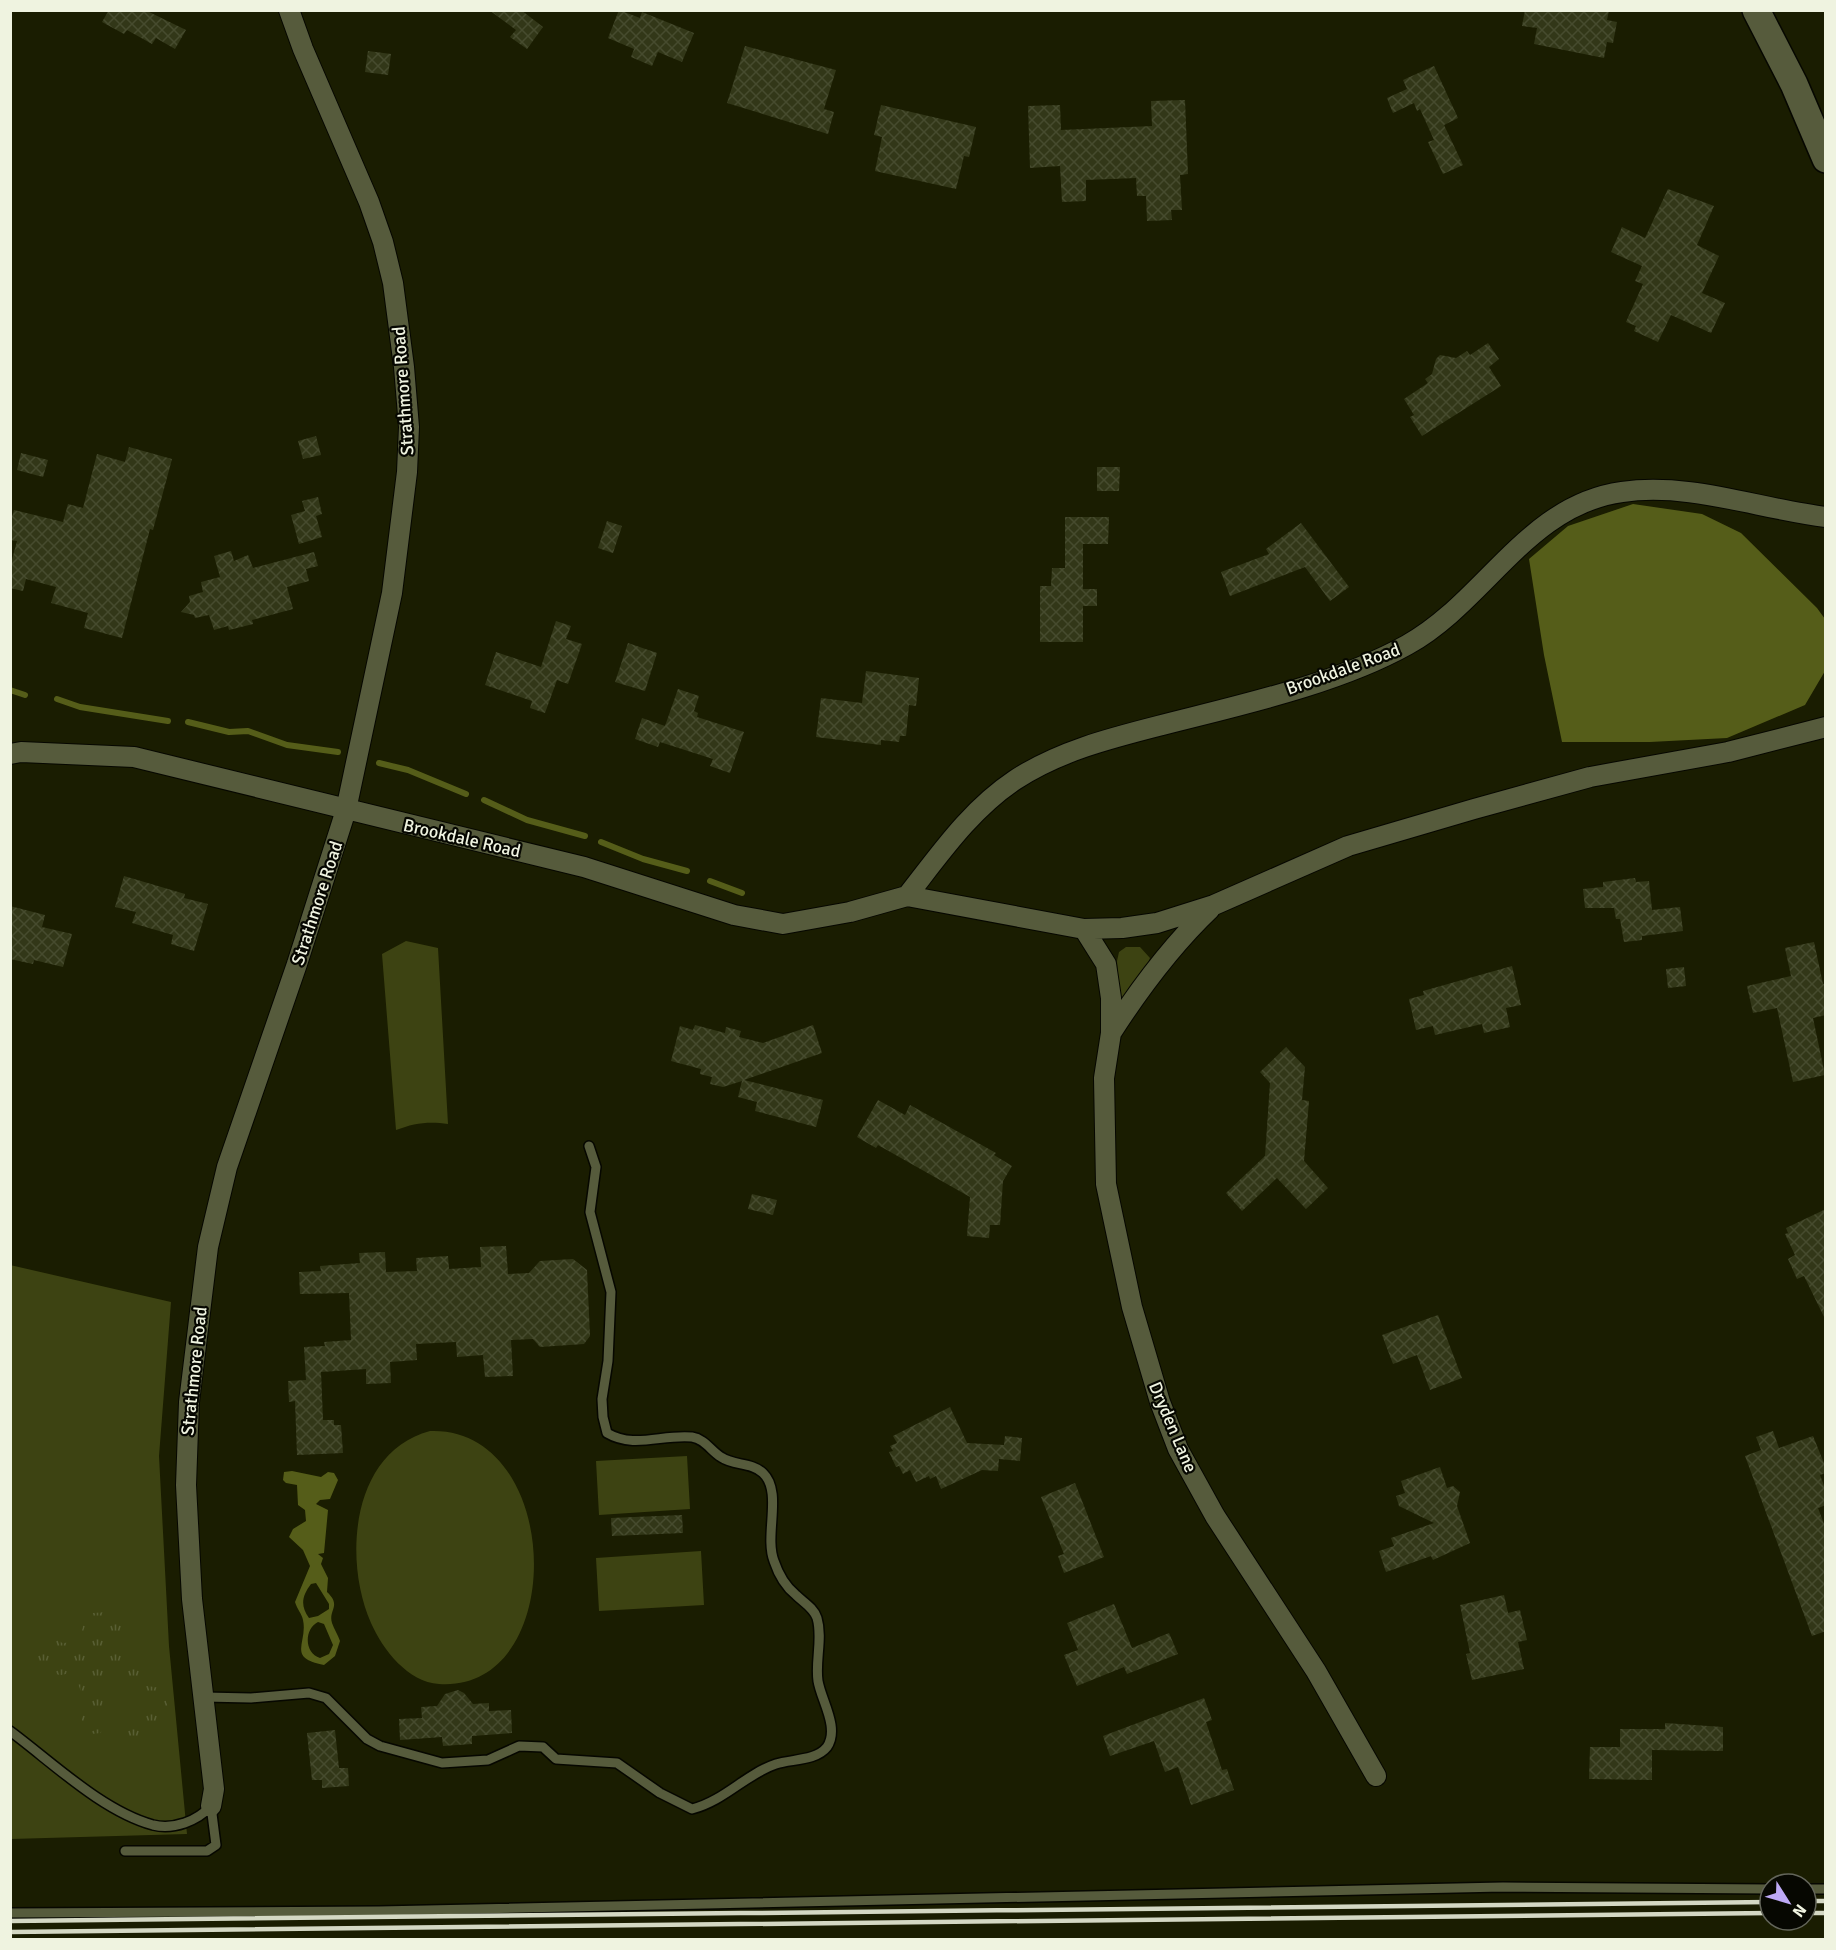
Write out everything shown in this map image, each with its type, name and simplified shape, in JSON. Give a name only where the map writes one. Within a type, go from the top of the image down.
[{"type":"street","name":"Strathmore Road","points":[[211,1806],[214,1789],[192,1599],[186,1460],[189,1402],[208,1247],[227,1167],[297,964],[346,810],[399,551],[409,427],[400,329],[383,242],[369,202],[303,49],[289,10]]},
{"type":"street","points":[[1756,10],[1794,84],[1826,159]]},
{"type":"street","name":"Brookdale Road","points":[[908,896],[965,823],[995,795],[1036,768],[1103,740],[1318,681],[1401,648],[1436,626],[1517,548],[1556,516],[1583,501],[1622,492],[1667,490],[1706,495],[1783,512],[1826,517]]},
{"type":"street","name":"Brookdale Road","points":[[10,754],[21,752],[134,758],[584,867],[734,915],[783,924],[850,912],[908,896],[1084,929],[1122,928],[1157,923],[1214,905],[1348,846],[1590,777],[1728,752],[1826,727]]},
{"type":"street","name":"Dryden Lane","points":[[1111,1033],[1178,939],[1214,905]]},
{"type":"street","name":"Dryden Lane","points":[[1084,929],[1106,964],[1111,998],[1111,1033],[1104,1078],[1103,1129],[1106,1184],[1135,1316],[1160,1402],[1178,1449],[1215,1516],[1316,1671],[1376,1776]]},
{"type":"lane","points":[[204,1697],[251,1698],[309,1693],[326,1698],[367,1739],[380,1746],[441,1763],[488,1760],[519,1746],[543,1748],[556,1759],[617,1763],[660,1792],[692,1809],[716,1799],[776,1764],[815,1755],[826,1748],[831,1737],[827,1707],[818,1684],[817,1616],[808,1604],[794,1594],[773,1560],[770,1541],[772,1485],[764,1474],[753,1466],[721,1458],[709,1445],[694,1437],[634,1442],[619,1440],[607,1433],[602,1399],[608,1360],[611,1292],[590,1212],[596,1167],[589,1146]]},
{"type":"lane","points":[[10,1731],[111,1807],[154,1825],[190,1822],[201,1816],[211,1806]]},
{"type":"lane","points":[[125,1851],[207,1851],[216,1845],[211,1806]]},
{"type":"lane","points":[[10,1913],[390,1910],[1503,1887],[1758,1889]]},
{"type":"green space","points":[[406,941],[438,948],[448,1124],[422,1123],[396,1130],[382,954]]},
{"type":"green space","points":[[1126,947],[1140,947],[1150,958],[1147,966],[1123,1000],[1119,997],[1117,961],[1119,952]]},
{"type":"green space","points":[[10,1265],[171,1302],[159,1456],[169,1646],[187,1834],[11,1839]]},
{"type":"green space","points":[[430,1431],[474,1441],[506,1470],[526,1511],[534,1559],[529,1607],[512,1648],[482,1676],[439,1684],[428,1682],[407,1671],[382,1644],[362,1598],[357,1569],[360,1511],[369,1484],[384,1461],[404,1443]]},
{"type":"green space","points":[[687,1456],[690,1509],[599,1515],[596,1461]]},
{"type":"green space","points":[[701,1551],[704,1605],[599,1611],[596,1558]]},
{"type":"green space","points":[[117,1609],[126,1613],[129,1631],[122,1648],[128,1663],[144,1658],[149,1667],[144,1678],[147,1686],[161,1688],[169,1709],[139,1748],[122,1747],[118,1735],[119,1725],[137,1711],[143,1698],[134,1685],[126,1686],[118,1671],[106,1661],[102,1668],[107,1682],[103,1694],[101,1733],[90,1734],[82,1727],[81,1691],[75,1679],[70,1673],[61,1675],[41,1672],[30,1652],[38,1640],[53,1635],[62,1643],[80,1642],[85,1615]]},
{"type":"shaded area","points":[[1633,504],[1702,514],[1741,533],[1817,608],[1825,619],[1825,671],[1805,705],[1727,738],[1650,742],[1562,742],[1544,655],[1529,559],[1568,526]]},
{"type":"shaded area","points":[[292,1471],[321,1477],[328,1472],[334,1473],[338,1480],[330,1499],[320,1500],[316,1504],[328,1510],[324,1553],[318,1554],[323,1558],[321,1564],[328,1578],[327,1592],[334,1601],[331,1619],[340,1641],[335,1656],[324,1665],[312,1662],[302,1654],[303,1620],[295,1602],[310,1566],[303,1550],[289,1537],[293,1529],[306,1521],[305,1510],[298,1505],[297,1485],[286,1483],[283,1480],[284,1472]],"holes":[[[316,1583],[329,1604],[329,1609],[318,1616],[309,1618],[303,1605],[304,1597],[311,1584]],[[318,1622],[324,1624],[333,1645],[329,1654],[320,1658],[311,1651],[308,1641],[310,1630]]]},
{"type":"building","points":[[109,10],[145,10],[186,30],[175,49],[156,38],[152,44],[127,30],[124,34],[102,22]]},
{"type":"building","points":[[489,10],[521,10],[543,27],[527,49],[510,37],[516,30]]},
{"type":"building","points":[[619,10],[640,18],[642,12],[694,33],[682,62],[658,52],[652,66],[631,57],[634,49],[608,38]]},
{"type":"building","points":[[1525,10],[1609,10],[1607,20],[1617,22],[1613,43],[1607,42],[1604,58],[1534,44],[1537,28],[1522,26]]},
{"type":"building","points":[[745,46],[836,70],[824,109],[834,112],[828,134],[727,103]]},
{"type":"building","points":[[368,51],[391,54],[388,75],[365,72]]},
{"type":"building","points":[[1434,66],[1458,118],[1444,125],[1463,165],[1443,174],[1428,142],[1434,140],[1420,109],[1417,111],[1414,103],[1393,113],[1387,98],[1407,89],[1403,80]]},
{"type":"building","points":[[1185,100],[1188,174],[1180,175],[1182,210],[1171,210],[1172,220],[1147,221],[1146,196],[1137,196],[1136,178],[1086,180],[1086,201],[1062,202],[1060,166],[1030,168],[1028,106],[1060,105],[1061,130],[1152,126],[1151,101]]},
{"type":"building","points":[[881,105],[976,127],[969,157],[964,156],[956,189],[875,171],[882,137],[874,135]]},
{"type":"building","points":[[1668,189],[1714,206],[1697,245],[1719,256],[1702,293],[1725,303],[1711,333],[1671,315],[1658,342],[1634,331],[1636,326],[1626,322],[1643,284],[1635,281],[1642,266],[1611,252],[1622,227],[1645,238]]},
{"type":"building","points":[[1488,343],[1499,359],[1489,367],[1501,386],[1422,436],[1410,417],[1414,415],[1404,399],[1428,383],[1425,379],[1432,374],[1436,359],[1440,355],[1456,358],[1467,351],[1470,355]]},
{"type":"building","points":[[316,436],[321,455],[303,459],[298,441]]},
{"type":"building","points":[[129,447],[172,459],[153,530],[150,529],[122,638],[84,628],[88,613],[51,603],[56,587],[26,579],[23,591],[10,588],[10,567],[17,541],[10,540],[10,523],[14,510],[63,522],[68,504],[83,508],[97,454],[125,462]]},
{"type":"building","points":[[21,453],[48,460],[43,477],[17,470]]},
{"type":"building","points":[[1097,467],[1120,467],[1119,491],[1097,491]]},
{"type":"building","points":[[318,497],[322,514],[316,516],[322,537],[299,544],[291,515],[305,511],[302,501]]},
{"type":"building","points":[[1065,517],[1109,517],[1108,544],[1083,544],[1083,589],[1097,589],[1097,606],[1083,606],[1083,642],[1040,642],[1040,586],[1051,586],[1052,568],[1065,568]]},
{"type":"building","points":[[607,521],[622,526],[613,553],[598,548]]},
{"type":"building","points":[[1301,523],[1349,587],[1330,601],[1305,567],[1230,596],[1221,572],[1269,554],[1266,549]]},
{"type":"building","points":[[231,551],[234,561],[248,555],[253,568],[314,552],[318,566],[306,569],[309,581],[287,587],[293,609],[252,620],[253,624],[229,630],[228,626],[214,630],[209,615],[195,618],[194,615],[181,612],[190,602],[189,596],[203,592],[201,582],[220,577],[214,556]]},
{"type":"building","points":[[556,621],[571,626],[566,639],[582,644],[568,684],[557,680],[545,713],[530,708],[532,701],[485,685],[496,652],[541,667]]},
{"type":"building","points":[[628,643],[657,653],[645,691],[615,682]]},
{"type":"building","points":[[866,671],[919,678],[916,706],[909,705],[906,736],[900,736],[899,742],[881,740],[881,745],[816,737],[821,698],[862,703]]},
{"type":"building","points":[[678,689],[699,696],[694,711],[698,713],[697,717],[744,732],[730,773],[710,766],[713,759],[660,742],[658,747],[635,739],[642,718],[665,726]]},
{"type":"building","points":[[124,876],[185,894],[184,898],[208,904],[194,951],[171,944],[173,935],[132,923],[136,912],[115,907]]},
{"type":"building","points":[[1635,878],[1636,882],[1649,881],[1652,910],[1680,907],[1683,931],[1642,936],[1642,940],[1624,942],[1620,919],[1616,919],[1614,908],[1585,908],[1583,889],[1603,887],[1603,882]]},
{"type":"building","points":[[10,906],[45,915],[42,927],[72,934],[63,967],[34,960],[33,964],[10,959]]},
{"type":"building","points":[[1814,942],[1823,984],[1826,983],[1826,1015],[1813,1018],[1825,1075],[1793,1082],[1777,1008],[1753,1013],[1747,986],[1791,976],[1785,948]]},
{"type":"building","points":[[1512,966],[1521,1005],[1506,1008],[1510,1027],[1484,1033],[1482,1024],[1435,1035],[1433,1026],[1416,1030],[1409,999],[1424,995],[1423,991]]},
{"type":"building","points":[[1684,967],[1686,986],[1668,988],[1666,969]]},
{"type":"building","points":[[695,1025],[725,1033],[726,1027],[741,1031],[739,1037],[763,1043],[813,1025],[822,1053],[744,1080],[823,1100],[816,1127],[755,1111],[757,1102],[738,1097],[742,1081],[723,1087],[710,1084],[712,1077],[700,1074],[701,1069],[671,1061],[680,1026],[693,1030]]},
{"type":"building","points":[[1286,1047],[1305,1067],[1302,1100],[1309,1101],[1304,1161],[1328,1188],[1306,1209],[1277,1178],[1242,1211],[1226,1193],[1265,1156],[1270,1083],[1260,1072]]},
{"type":"building","points":[[878,1100],[905,1115],[910,1105],[996,1153],[994,1155],[1012,1166],[1003,1181],[1000,1225],[990,1225],[989,1238],[967,1236],[970,1197],[878,1145],[876,1148],[857,1137]]},
{"type":"building","points":[[752,1194],[777,1200],[773,1215],[748,1209]]},
{"type":"building","points":[[1826,1209],[1826,1321],[1804,1276],[1797,1279],[1788,1259],[1795,1255],[1785,1234],[1788,1233],[1786,1228]]},
{"type":"building","points":[[506,1246],[508,1274],[529,1273],[540,1261],[573,1259],[587,1270],[590,1336],[584,1344],[540,1347],[533,1339],[511,1340],[513,1376],[485,1377],[483,1355],[457,1357],[456,1342],[416,1344],[417,1360],[390,1362],[391,1383],[366,1384],[366,1369],[321,1372],[323,1420],[334,1420],[334,1425],[341,1425],[343,1453],[297,1455],[295,1401],[289,1402],[288,1381],[306,1380],[304,1347],[325,1346],[324,1342],[351,1340],[349,1293],[300,1294],[299,1272],[321,1271],[320,1266],[360,1263],[359,1253],[385,1252],[386,1272],[417,1271],[416,1258],[448,1256],[449,1269],[481,1267],[480,1247]]},
{"type":"building","points":[[1438,1315],[1462,1378],[1430,1390],[1417,1355],[1393,1364],[1382,1335]]},
{"type":"building","points":[[950,1407],[967,1443],[1004,1445],[1005,1436],[1022,1438],[1020,1461],[999,1459],[998,1471],[982,1470],[941,1489],[936,1476],[930,1479],[929,1476],[916,1482],[910,1470],[903,1474],[899,1466],[896,1467],[889,1452],[893,1451],[890,1446],[897,1443],[893,1436]]},
{"type":"building","points":[[1773,1431],[1779,1448],[1813,1436],[1826,1468],[1826,1473],[1820,1475],[1826,1491],[1826,1505],[1818,1508],[1826,1529],[1826,1631],[1812,1636],[1745,1456],[1761,1450],[1756,1437]]},
{"type":"building","points":[[1440,1467],[1447,1488],[1453,1486],[1460,1492],[1457,1506],[1470,1543],[1433,1560],[1431,1556],[1386,1572],[1379,1551],[1394,1546],[1391,1538],[1434,1523],[1399,1506],[1396,1496],[1405,1493],[1401,1481]]},
{"type":"building","points":[[1075,1483],[1104,1557],[1064,1573],[1058,1556],[1064,1554],[1041,1497]]},
{"type":"building","points":[[682,1515],[683,1533],[612,1536],[611,1518]]},
{"type":"building","points":[[1504,1595],[1508,1613],[1520,1610],[1527,1640],[1518,1642],[1524,1669],[1472,1680],[1466,1654],[1470,1653],[1460,1605]]},
{"type":"building","points":[[1114,1604],[1132,1648],[1169,1633],[1178,1654],[1127,1674],[1124,1667],[1077,1686],[1064,1655],[1078,1650],[1067,1623]]},
{"type":"building","points":[[458,1690],[464,1693],[473,1704],[489,1703],[489,1711],[511,1710],[512,1733],[472,1736],[472,1744],[443,1746],[442,1737],[400,1740],[399,1719],[422,1718],[421,1707],[437,1706],[445,1694]]},
{"type":"building","points":[[1204,1698],[1212,1720],[1206,1722],[1222,1770],[1227,1769],[1234,1790],[1191,1805],[1178,1767],[1165,1772],[1154,1741],[1110,1756],[1103,1736]]},
{"type":"building","points":[[1665,1723],[1723,1727],[1723,1751],[1652,1750],[1652,1780],[1589,1779],[1590,1747],[1620,1747],[1620,1729],[1665,1729]]},
{"type":"building","points":[[335,1730],[339,1768],[348,1768],[349,1786],[322,1788],[322,1780],[312,1780],[307,1733]]},
{"type":"waterway","points":[[10,690],[25,695]]},
{"type":"waterway","points":[[57,699],[80,707],[168,721]]},
{"type":"waterway","points":[[188,722],[229,732],[248,731],[287,745],[338,752]]},
{"type":"waterway","points":[[379,763],[408,770],[466,794]]},
{"type":"waterway","points":[[484,800],[527,820],[585,836]]},
{"type":"waterway","points":[[601,842],[643,859],[687,871]]},
{"type":"waterway","points":[[710,881],[742,893]]},
{"type":"railway","points":[[1818,1901],[1826,1901]]},
{"type":"railway","points":[[10,1921],[1758,1902]]},
{"type":"railway","points":[[10,1932],[1758,1913]]},
{"type":"railway","points":[[1818,1913],[1826,1913]]}]
